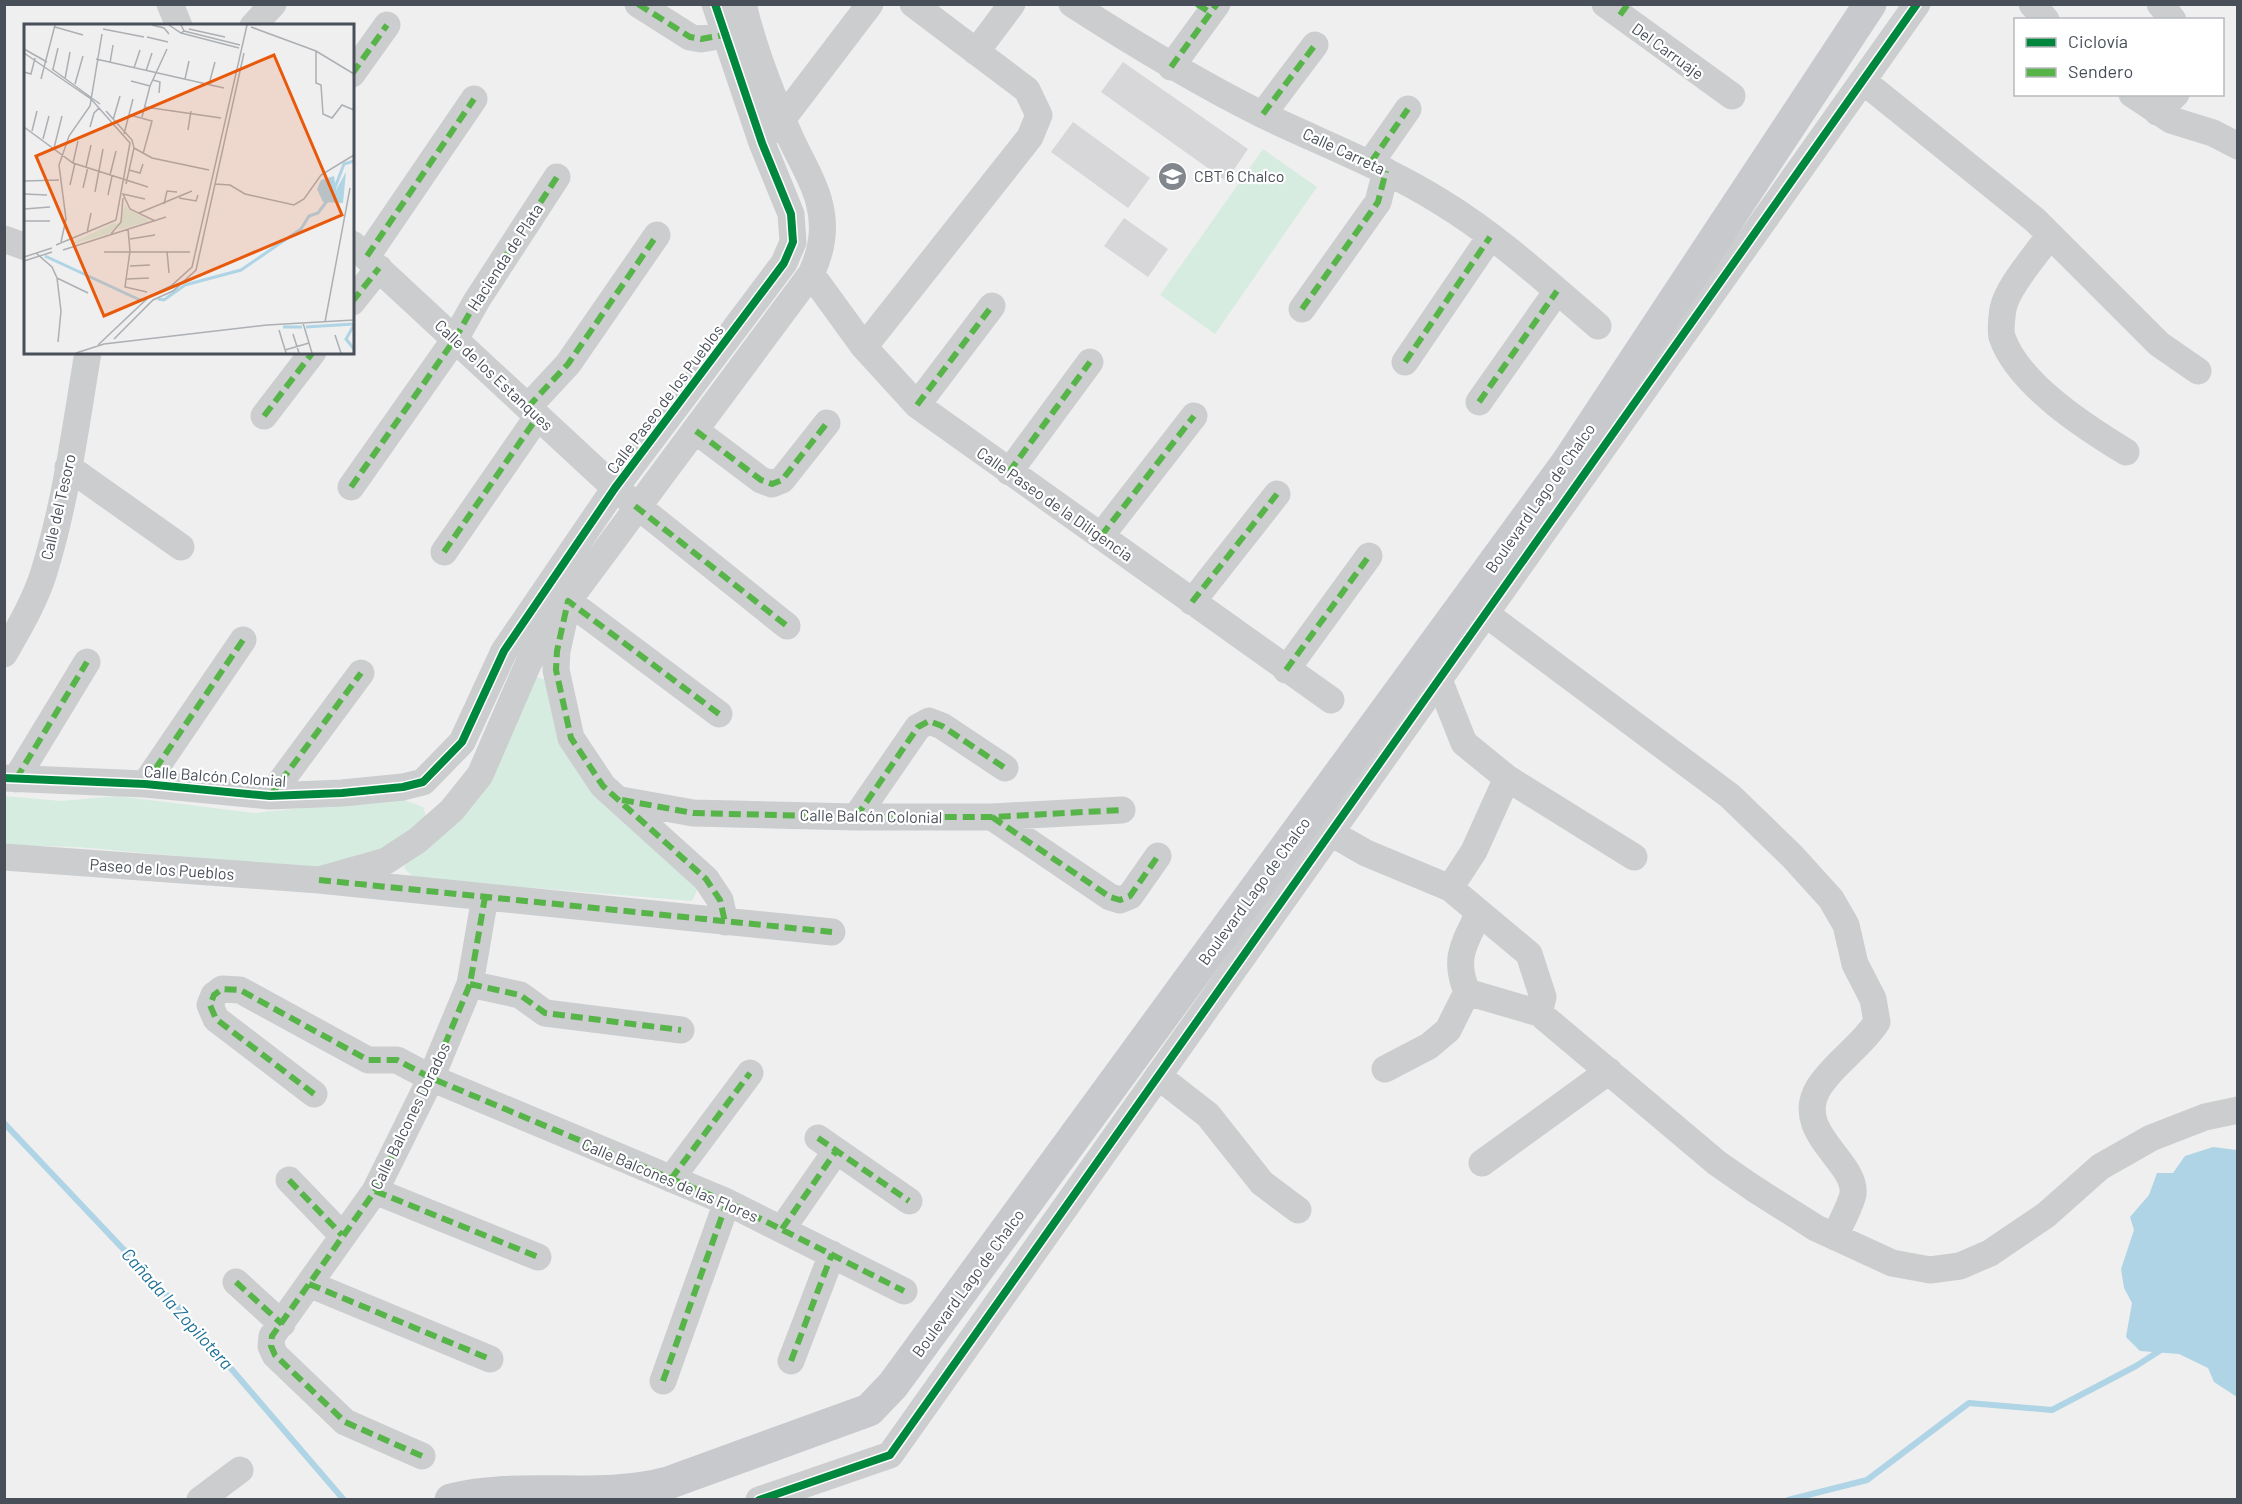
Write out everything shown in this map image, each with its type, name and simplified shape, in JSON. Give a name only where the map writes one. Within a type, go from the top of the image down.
[{"type":"main road","name":"Boulevard Lago de Chalco","points":[[451,1500],[485,1494],[640,1490],[869,1410],[893,1385],[1567,463],[1870,4]]},
{"type":"street","points":[[170,4],[178,24]]},
{"type":"street","points":[[255,24],[273,4]]},
{"type":"street","points":[[638,4],[690,37],[701,39],[724,35]]},
{"type":"street","name":"Calle Paseo de los Pueblos","points":[[423,782],[462,742],[504,651],[615,488],[784,262],[793,242],[791,214],[762,143],[724,35],[716,4]]},
{"type":"street","points":[[319,880],[386,861],[418,840],[452,810],[480,775],[529,662],[567,601],[635,506],[696,431],[811,274],[819,258],[823,231],[819,202],[783,120],[750,34],[743,4]]},
{"type":"street","points":[[762,143],[783,120],[870,4]]},
{"type":"street","points":[[864,347],[1030,137],[1039,115],[1027,90],[913,4]]},
{"type":"street","points":[[976,52],[1012,4]]},
{"type":"street","name":"Calle Carreta","points":[[1072,4],[1171,67],[1263,114],[1379,166],[1442,203],[1490,237],[1598,326]]},
{"type":"street","points":[[759,1500],[890,1455],[1917,4]]},
{"type":"street","points":[[2032,4],[2044,18]]},
{"type":"street","points":[[2160,4],[2171,18]]},
{"type":"street","points":[[1171,67],[1208,7]]},
{"type":"street","name":"Del Carruaje","points":[[1618,8],[1732,96]]},
{"type":"street","points":[[354,71],[387,25]]},
{"type":"street","points":[[1263,114],[1315,45]]},
{"type":"street","points":[[1863,81],[2050,235],[2152,337],[2198,371]]},
{"type":"street","points":[[2140,96],[2166,103],[2184,125],[2228,138],[2238,146]]},
{"type":"street","points":[[354,295],[366,256],[474,99]]},
{"type":"street","points":[[1302,309],[1378,202],[1379,166],[1408,110]]},
{"type":"street","name":"Hacienda de Plata","points":[[351,487],[455,339],[477,300],[557,177]]},
{"type":"street","points":[[444,552],[533,412],[657,234]]},
{"type":"street","points":[[2050,235],[2003,307],[2001,334],[2013,359],[2045,393],[2091,430],[2126,452]]},
{"type":"street","points":[[1405,362],[1490,237]]},
{"type":"street","points":[[4,239],[24,246]]},
{"type":"street","name":"Calle de los Estanques","points":[[366,256],[635,506],[787,626]]},
{"type":"street","name":"Calle Paseo de la Diligencia","points":[[811,274],[864,347],[917,405],[1331,700]]},
{"type":"street","points":[[1479,402],[1557,291]]},
{"type":"street","points":[[917,405],[992,306]]},
{"type":"street","name":"Calle del Tesoro","points":[[4,654],[30,607],[44,572],[68,467],[88,354]]},
{"type":"street","points":[[264,416],[311,354]]},
{"type":"street","points":[[1009,472],[1090,362]]},
{"type":"street","points":[[1101,536],[1194,416]]},
{"type":"street","points":[[696,431],[761,480],[772,484],[782,480],[827,423]]},
{"type":"street","points":[[68,467],[181,547]]},
{"type":"street","points":[[1192,602],[1277,494]]},
{"type":"street","points":[[1286,670],[1369,556]]},
{"type":"street","points":[[567,601],[557,651],[556,670],[571,738],[603,786],[706,879],[720,900],[725,922]]},
{"type":"street","points":[[567,601],[719,714]]},
{"type":"street","points":[[1486,614],[1730,796],[1792,856],[1831,899],[1846,925],[1855,964],[1873,999],[1876,1022],[1868,1036],[1818,1088],[1813,1109],[1816,1131],[1849,1178],[1853,1194],[1834,1237]]},
{"type":"street","points":[[145,784],[243,640]]},
{"type":"street","points":[[504,651],[556,670]]},
{"type":"street","points":[[10,778],[87,662]]},
{"type":"street","points":[[270,796],[361,673]]},
{"type":"street","points":[[1439,680],[1464,743],[1507,778],[1634,857]]},
{"type":"street","points":[[856,817],[918,727],[929,721],[942,726],[1005,768]]},
{"type":"street","name":"Calle Balcón Colonial","points":[[10,778],[145,784],[270,796],[342,793],[403,787],[423,782]]},
{"type":"street","points":[[1450,888],[1474,851],[1507,778]]},
{"type":"street","points":[[423,782],[452,810]]},
{"type":"street","name":"Calle Balcón Colonial","points":[[621,800],[693,813],[856,817],[992,817],[1122,810]]},
{"type":"street","points":[[992,817],[1110,897],[1120,900],[1130,896],[1158,856]]},
{"type":"street","points":[[1331,833],[1366,853],[1450,888],[1528,954],[1543,997],[1539,1013]]},
{"type":"street","name":"Paseo de los Pueblos","points":[[4,857],[319,880]]},
{"type":"street","points":[[319,880],[832,932]]},
{"type":"street","name":"Calle Balcones Dorados","points":[[276,1335],[342,1235],[375,1191],[431,1078],[470,984],[486,897]]},
{"type":"street","points":[[1385,1069],[1429,1046],[1448,1030],[1467,992],[1460,975],[1460,951],[1479,913]]},
{"type":"street","points":[[470,984],[520,995],[545,1013],[681,1030]]},
{"type":"street","name":"Calle Balcones de las Flores","points":[[314,1094],[216,1019],[210,1005],[214,995],[222,989],[240,990],[368,1060],[397,1060],[431,1078],[727,1202],[904,1291]]},
{"type":"street","points":[[1467,992],[1539,1013],[1717,1163],[1816,1228],[1892,1263],[1929,1270],[1960,1266],[1990,1253],[2046,1215],[2100,1167],[2151,1138],[2205,1117],[2238,1110]]},
{"type":"street","points":[[1482,1162],[1609,1071]]},
{"type":"street","points":[[670,1179],[750,1073]]},
{"type":"street","points":[[1158,1076],[1208,1115],[1262,1183],[1298,1210]]},
{"type":"street","points":[[782,1229],[827,1145],[909,1201]]},
{"type":"street","points":[[289,1180],[342,1235]]},
{"type":"street","points":[[375,1191],[538,1257]]},
{"type":"street","points":[[663,1381],[727,1202]]},
{"type":"street","points":[[791,1361],[832,1254]]},
{"type":"street","points":[[236,1281],[276,1335],[275,1355],[345,1422],[422,1456]]},
{"type":"street","points":[[309,1284],[490,1359]]},
{"type":"street","points":[[200,1500],[240,1470]]},
{"type":"green space","points":[[1263,149],[1317,187],[1215,334],[1160,295]]},
{"type":"green space","points":[[529,675],[547,680],[559,734],[699,886],[692,901],[414,878],[404,868],[411,855],[445,829]]},
{"type":"green space","points":[[4,796],[62,801],[117,796],[254,813],[399,798],[423,807],[427,820],[386,848],[360,854],[322,869],[78,847],[5,845]]},
{"type":"water","points":[[2213,1147],[2237,1150],[2237,1397],[2214,1382],[2208,1368],[2179,1354],[2140,1351],[2126,1337],[2132,1303],[2124,1288],[2121,1269],[2134,1230],[2130,1217],[2149,1195],[2157,1173],[2173,1173],[2185,1156]]},
{"type":"building","points":[[1123,62],[1248,149],[1226,181],[1101,92]]},
{"type":"building","points":[[1073,122],[1150,178],[1128,208],[1051,152]]},
{"type":"building","points":[[1124,218],[1168,249],[1148,277],[1104,246]]},
{"type":"waterway","name":"Cañada la Zopilotera","points":[[4,1123],[179,1308],[344,1500]]},
{"type":"waterway","name":"Cañada la Zopilotera","points":[[1788,1500],[1867,1480],[1969,1403],[2052,1410],[2136,1366],[2164,1348]]},
{"type":"marked path","points":[[638,4],[690,37],[701,39],[724,35]]},
{"type":"marked path","points":[[1197,4],[1211,13]]},
{"type":"marked path","points":[[1171,67],[1217,4]]},
{"type":"marked path","points":[[1620,15],[1628,4]]},
{"type":"marked path","points":[[354,71],[387,25]]},
{"type":"marked path","points":[[1263,114],[1315,45]]},
{"type":"marked path","points":[[367,256],[474,99]]},
{"type":"marked path","points":[[1371,162],[1408,109]]},
{"type":"marked path","points":[[1302,309],[1378,202],[1386,171]]},
{"type":"marked path","points":[[351,487],[455,339],[477,300],[557,177]]},
{"type":"marked path","points":[[528,407],[568,364],[657,235]]},
{"type":"marked path","points":[[1405,362],[1490,237]]},
{"type":"marked path","points":[[354,299],[379,268]]},
{"type":"marked path","points":[[1479,402],[1557,291]]},
{"type":"marked path","points":[[917,405],[992,306]]},
{"type":"marked path","points":[[264,416],[311,354]]},
{"type":"marked path","points":[[1009,472],[1090,362]]},
{"type":"marked path","points":[[444,552],[538,416]]},
{"type":"marked path","points":[[1101,536],[1194,416]]},
{"type":"marked path","points":[[696,431],[761,480],[772,484],[782,480],[827,423]]},
{"type":"marked path","points":[[1192,602],[1277,494]]},
{"type":"marked path","points":[[635,506],[787,626]]},
{"type":"marked path","points":[[1286,670],[1369,556]]},
{"type":"marked path","points":[[719,714],[568,601],[557,651],[556,670],[571,738],[603,786],[706,879],[720,900],[725,922]]},
{"type":"marked path","points":[[145,784],[243,640]]},
{"type":"marked path","points":[[16,779],[87,662]]},
{"type":"marked path","points":[[270,796],[361,673]]},
{"type":"marked path","points":[[856,817],[918,727],[929,721],[942,726],[1005,768]]},
{"type":"marked path","points":[[622,800],[693,813],[856,817],[992,817],[1122,810]]},
{"type":"marked path","points":[[992,817],[1110,897],[1120,900],[1130,896],[1158,856]]},
{"type":"marked path","points":[[319,880],[832,932]]},
{"type":"marked path","points":[[422,1456],[345,1422],[275,1355],[271,1346],[272,1336],[375,1191],[431,1078],[470,984],[485,897]]},
{"type":"marked path","points":[[470,984],[520,995],[545,1013],[681,1030]]},
{"type":"marked path","points":[[314,1094],[216,1019],[210,1005],[214,995],[222,989],[240,990],[368,1060],[397,1060],[431,1078],[727,1202],[904,1291]]},
{"type":"marked path","points":[[671,1179],[750,1073]]},
{"type":"marked path","points":[[818,1138],[909,1201]]},
{"type":"marked path","points":[[782,1229],[836,1151]]},
{"type":"marked path","points":[[289,1180],[342,1235]]},
{"type":"marked path","points":[[375,1191],[538,1257]]},
{"type":"marked path","points":[[663,1381],[727,1202]]},
{"type":"marked path","points":[[791,1361],[832,1254]]},
{"type":"marked path","points":[[236,1282],[282,1324]]},
{"type":"marked path","points":[[309,1284],[490,1359]]},
{"type":"cycle path","points":[[4,778],[145,784],[270,796],[342,793],[403,787],[423,782],[462,742],[504,651],[615,488],[784,263],[793,242],[791,214],[762,143],[715,4]]},
{"type":"cycle path","points":[[759,1500],[890,1455],[1917,4]]},
{"type":"place","name":"CBT 6 Chalco","points":[[1173,176]]}]
